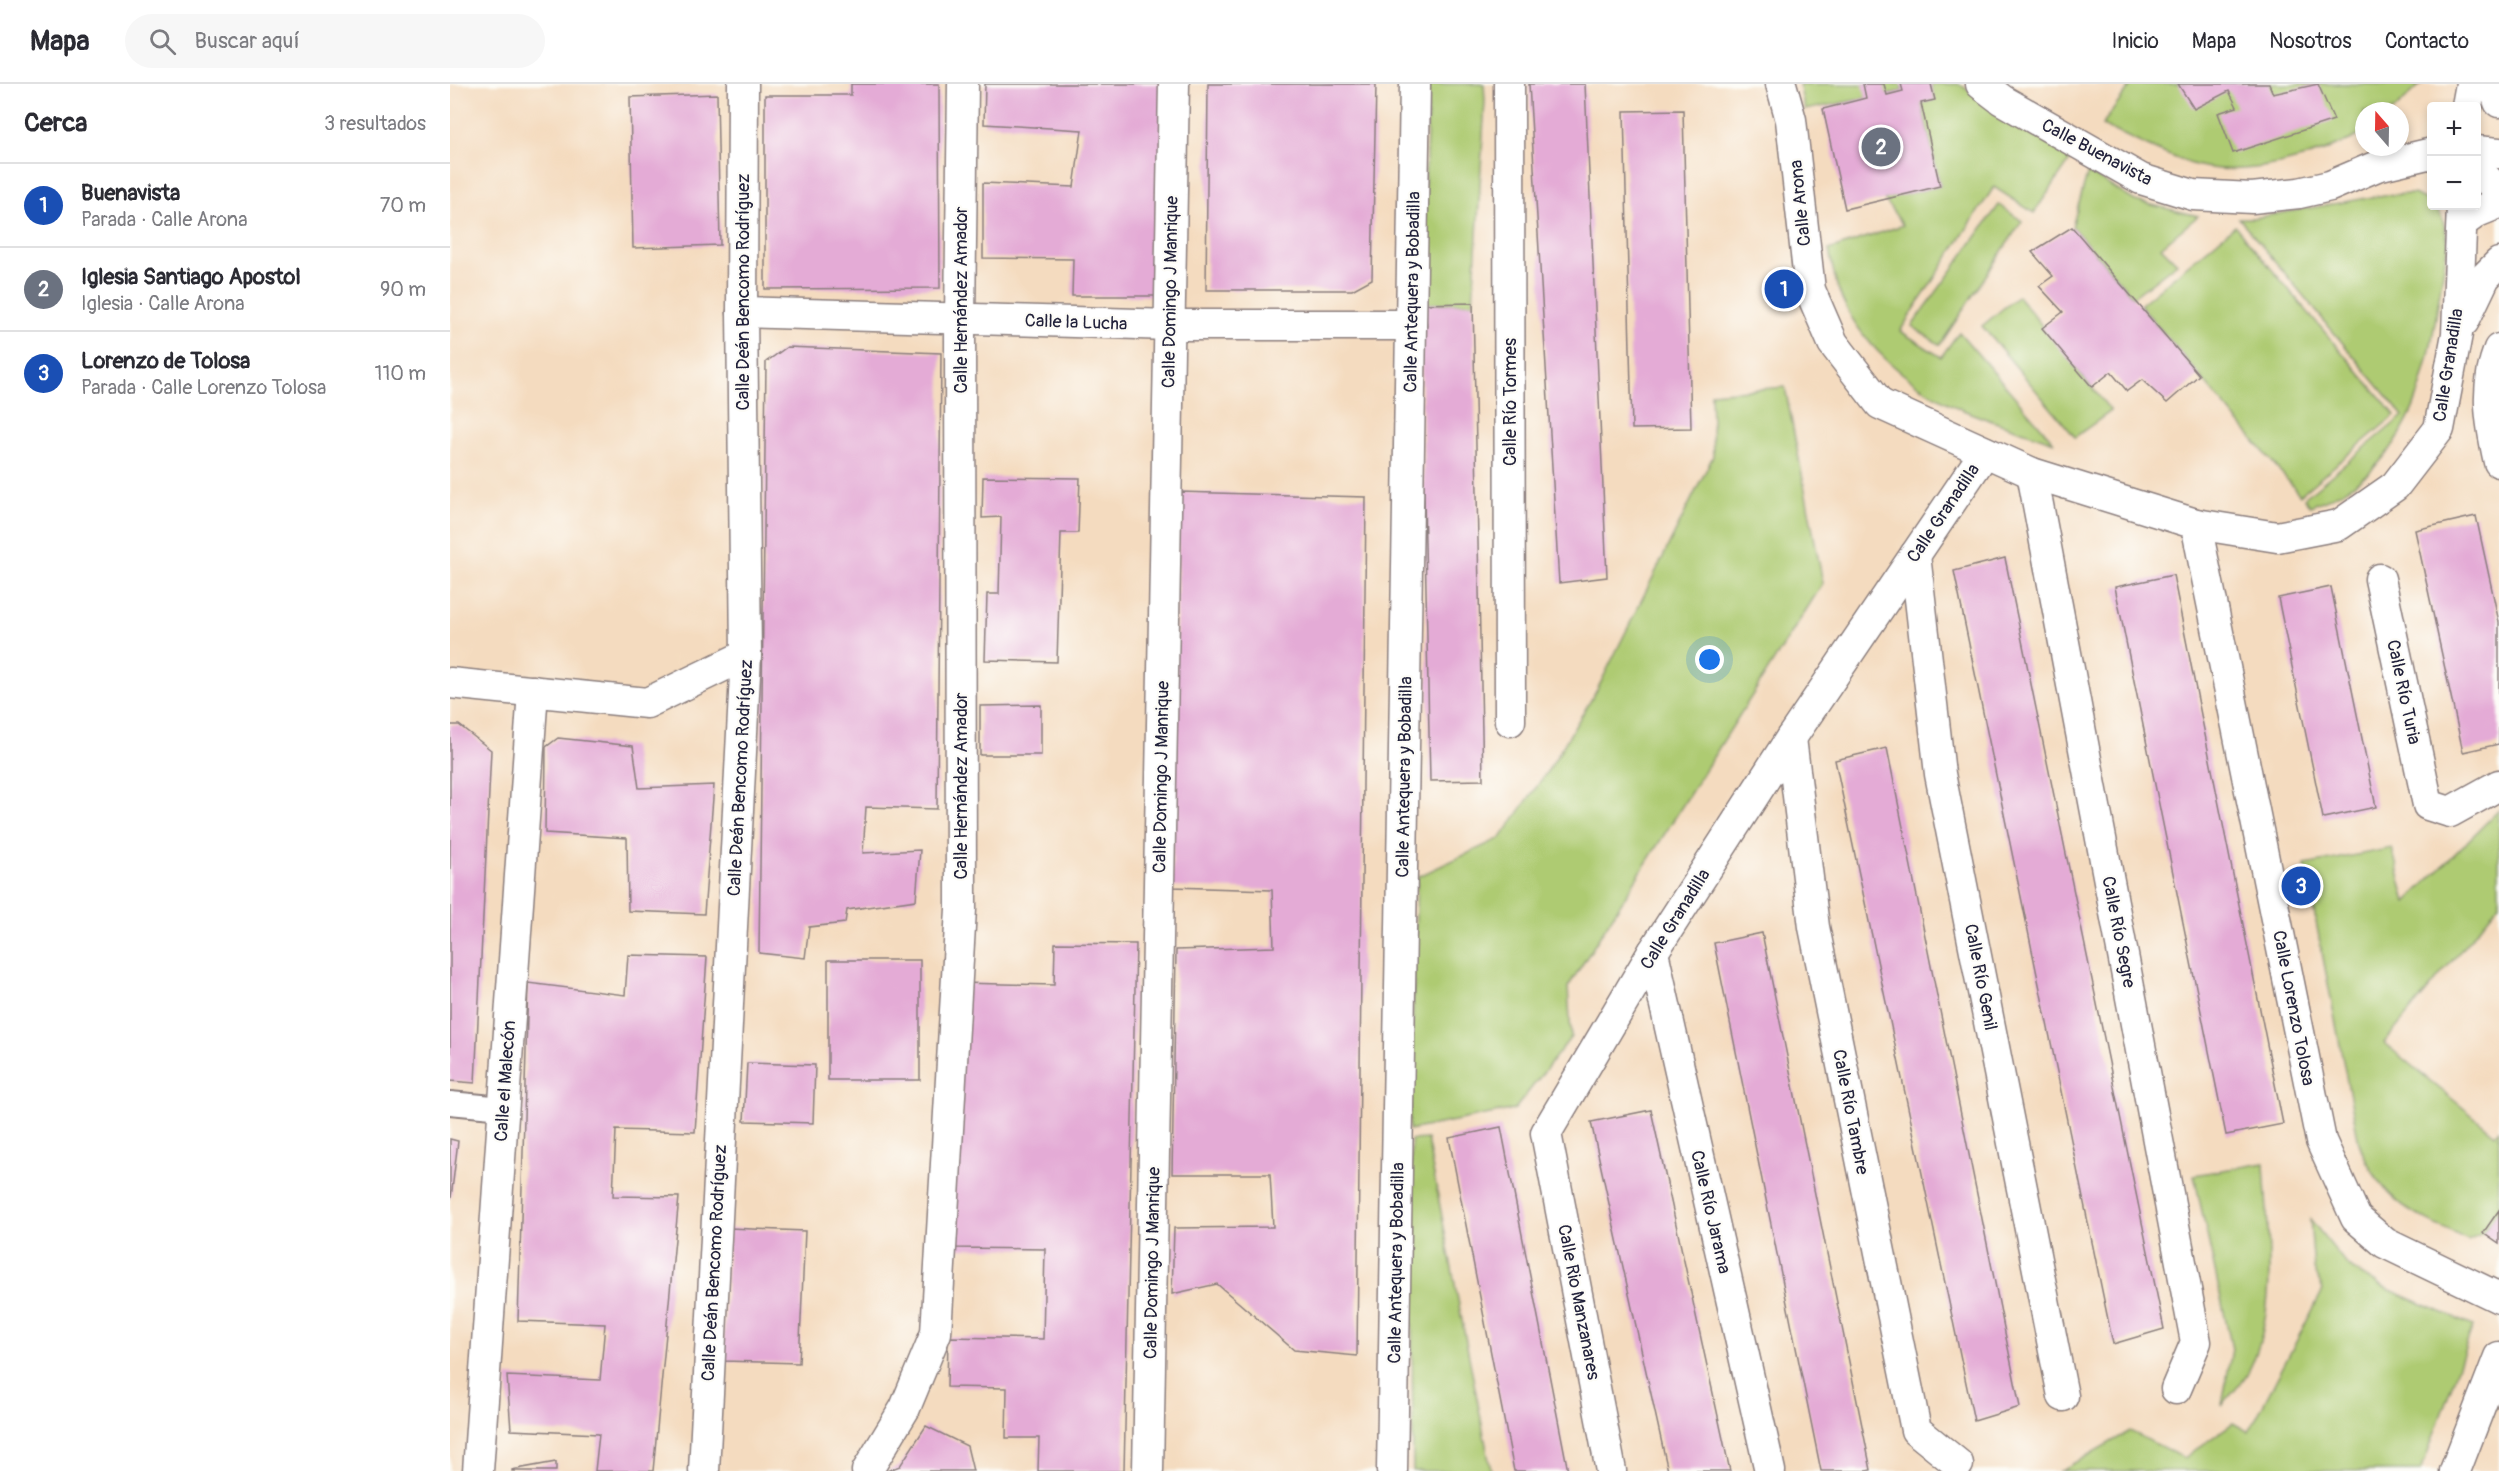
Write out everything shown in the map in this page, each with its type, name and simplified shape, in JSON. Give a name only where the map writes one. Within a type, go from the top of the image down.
[{"type":"street","name":"Calle Deán Bencomo Rodríguez","points":[[704,1471],[746,655],[742,312],[743,84]]},
{"type":"street","name":"Calle Hernández Amador","points":[[867,1471],[905,1408],[936,1333],[961,909],[960,319],[963,84]]},
{"type":"street","name":"Calle Domingo J Manrique","points":[[1148,1471],[1174,84]]},
{"type":"street","name":"Calle Antequera y Bobadilla","points":[[1392,1471],[1416,84]]},
{"type":"street","name":"Calle Río Tormes","points":[[1509,84],[1510,721]]},
{"type":"street","name":"Calle Arona","points":[[1781,84],[1791,120],[1810,290],[1833,343],[1880,404],[1984,452]]},
{"type":"street","name":"Calle Buenavista","points":[[1981,84],[2002,100],[2141,179],[2193,195],[2252,198],[2299,193],[2330,186],[2377,166],[2427,154]]},
{"type":"street","points":[[2468,102],[2471,84]]},
{"type":"street","points":[[2493,84],[2499,102]]},
{"type":"street","points":[[2481,151],[2499,153]]},
{"type":"street","points":[[2481,174],[2499,191]]},
{"type":"street","points":[[2463,214],[2476,212],[2499,203]]},
{"type":"street","name":"Calle Granadilla","points":[[1546,1133],[1653,952],[1791,738],[1984,452],[2032,472],[2196,524],[2277,537],[2339,525],[2395,486],[2439,429],[2457,334],[2463,214]]},
{"type":"street","points":[[2457,334],[2485,277],[2499,263]]},
{"type":"street","name":"Calle la Lucha","points":[[742,312],[1170,325],[1412,325]]},
{"type":"street","points":[[2499,349],[2490,372],[2491,424],[2499,462]]},
{"type":"street","name":"Calle Río Segre","points":[[2032,472],[2196,1342],[2176,1389]]},
{"type":"street","name":"Calle Lorenzo Tolosa","points":[[2196,524],[2321,1141],[2356,1218],[2385,1243],[2499,1298]]},
{"type":"street","name":"Calle Río Genil","points":[[1915,555],[1940,774],[2064,1396]]},
{"type":"street","name":"Calle Río Turia","points":[[2380,579],[2428,805],[2450,812],[2499,784]]},
{"type":"street","points":[[450,683],[647,703],[746,655]]},
{"type":"street","name":"Calle el Malecón","points":[[478,1471],[532,691]]},
{"type":"street","name":"Calle Río Tambre","points":[[1791,738],[1814,927],[1916,1430],[1958,1464]]},
{"type":"street","name":"Calle Río Jarama","points":[[1653,952],[1770,1471]]},
{"type":"street","points":[[450,1102],[503,1108]]},
{"type":"street","name":"Calle Rio Manzanares","points":[[1546,1133],[1611,1471]]},
{"type":"street","points":[[2455,1471],[2499,1357]]},
{"type":"green space","points":[[1429,84],[1484,84],[1485,101],[1473,303],[1420,304]]},
{"type":"green space","points":[[1799,84],[1901,84],[1903,91],[1805,110]]},
{"type":"green space","points":[[1931,84],[1959,84],[2071,159],[2034,213],[1994,187],[1900,331],[1941,357],[1959,332],[2054,442],[1966,411],[1919,386],[1871,344],[1847,310],[1837,286],[1829,250],[1903,225],[1884,199],[1940,186],[1921,103],[1934,100]]},
{"type":"green space","points":[[2132,84],[2421,84],[2402,102],[2355,102],[2355,138],[2304,157],[2259,167],[2215,169],[2195,165],[2160,152],[2102,125]]},
{"type":"green space","points":[[2088,172],[2135,201],[2198,216],[2161,247],[2177,263],[2133,297],[2072,227]]},
{"type":"green space","points":[[2414,194],[2427,201],[2427,210],[2437,210],[2444,225],[2448,243],[2427,362],[2416,399],[2401,433],[2379,463],[2350,487],[2310,506],[2304,498],[2403,416],[2239,218],[2254,218],[2384,195]]},
{"type":"green space","points":[[1999,205],[2022,221],[1940,345],[1912,326]]},
{"type":"green space","points":[[2235,226],[2395,415],[2300,495],[2140,305]]},
{"type":"green space","points":[[2018,296],[2111,411],[2075,437],[1982,326]]},
{"type":"green space","points":[[1785,387],[1823,583],[1568,987],[1571,1037],[1515,1109],[1409,1130],[1417,877],[1501,838],[1551,766],[1597,690],[1713,456],[1711,393]]},
{"type":"green space","points":[[2499,810],[2499,904],[2384,1043],[2495,1134],[2499,1130],[2499,1210],[2483,1233],[2468,1240],[2401,1204],[2378,1180],[2359,1143],[2305,865],[2392,848],[2406,902]]},
{"type":"green space","points":[[1427,1139],[1491,1471],[1413,1471],[1411,1140]]},
{"type":"green space","points":[[2264,1163],[2269,1269],[2264,1323],[2258,1348],[2248,1372],[2222,1405],[2232,1349],[2194,1175]]},
{"type":"green space","points":[[2310,1219],[2348,1266],[2381,1286],[2473,1326],[2421,1471],[2060,1471],[2130,1431],[2184,1458],[2233,1423],[2249,1432],[2323,1290],[2314,1269]]},
{"type":"building","points":[[851,84],[939,84],[940,288],[765,289],[765,95],[851,95]]},
{"type":"building","points":[[985,84],[1165,84],[1158,296],[1072,296],[1073,259],[983,258],[983,183],[1074,187],[1082,130],[984,124]]},
{"type":"building","points":[[1208,84],[1376,84],[1372,279],[1352,290],[1206,290]]},
{"type":"building","points":[[1529,84],[1585,84],[1607,577],[1559,583]]},
{"type":"building","points":[[1863,84],[1884,84],[1887,95],[1903,91],[1901,84],[1931,84],[1935,100],[1921,103],[1940,186],[1845,209],[1823,109],[1866,98]]},
{"type":"building","points":[[2178,84],[2269,84],[2273,94],[2318,84],[2334,120],[2233,153],[2218,113],[2237,107],[2229,91],[2194,109]]},
{"type":"building","points":[[717,94],[720,245],[633,248],[630,97]]},
{"type":"building","points":[[1683,110],[1691,428],[1632,429],[1624,111]]},
{"type":"building","points":[[2072,227],[2199,375],[2167,403],[2142,380],[2127,391],[2111,372],[2092,387],[2042,328],[2063,312],[2039,286],[2053,276],[2032,252]]},
{"type":"building","points":[[1473,303],[1483,780],[1430,781],[1420,304]]},
{"type":"building","points":[[787,347],[941,353],[937,809],[866,807],[863,853],[920,850],[916,900],[847,910],[845,923],[809,927],[805,958],[759,953],[766,362]]},
{"type":"building","points":[[983,477],[1080,478],[1078,533],[1061,533],[1057,662],[985,660],[987,594],[999,594],[1001,517],[982,518]]},
{"type":"building","points":[[1179,492],[1366,497],[1357,1356],[1294,1350],[1217,1284],[1172,1294],[1174,1228],[1273,1227],[1270,1174],[1172,1174],[1176,950],[1274,947],[1272,890],[1172,887]]},
{"type":"building","points":[[2476,516],[2499,622],[2499,744],[2463,752],[2415,530]]},
{"type":"building","points":[[2005,558],[2164,1329],[2113,1344],[1954,571]]},
{"type":"building","points":[[2173,575],[2283,1124],[2226,1135],[2115,587]]},
{"type":"building","points":[[2331,587],[2376,807],[2323,818],[2278,598]]},
{"type":"building","points":[[1041,705],[1041,755],[980,755],[980,706]]},
{"type":"building","points":[[450,725],[459,725],[491,750],[475,1083],[450,1081]]},
{"type":"building","points":[[558,738],[633,746],[639,788],[714,785],[704,914],[628,911],[627,838],[545,833],[546,747]]},
{"type":"building","points":[[1887,748],[2020,1407],[1974,1421],[1835,760]]},
{"type":"building","points":[[1762,933],[1871,1470],[1866,1471],[1821,1471],[1714,943]]},
{"type":"building","points":[[1055,943],[1136,944],[1124,1471],[1038,1471],[1039,1438],[1006,1438],[1007,1388],[947,1387],[948,1337],[1043,1339],[1045,1249],[952,1248],[958,983],[1054,985]]},
{"type":"building","points":[[628,955],[707,957],[695,1132],[616,1130],[613,1196],[679,1197],[653,1471],[595,1471],[599,1434],[511,1430],[507,1376],[600,1380],[605,1324],[518,1321],[528,983],[625,995]]},
{"type":"building","points":[[828,960],[920,960],[920,1080],[828,1080]]},
{"type":"building","points":[[747,1063],[815,1065],[813,1123],[744,1121]]},
{"type":"building","points":[[1651,1110],[1730,1471],[1668,1471],[1591,1122]]},
{"type":"building","points":[[1501,1127],[1568,1471],[1514,1471],[1449,1138]]},
{"type":"building","points":[[450,1139],[458,1141],[451,1198],[450,1198]]},
{"type":"building","points":[[2499,1210],[2499,1244],[2483,1233]]},
{"type":"building","points":[[729,1228],[805,1231],[799,1363],[723,1361]]},
{"type":"building","points":[[926,1426],[967,1446],[973,1471],[887,1471],[900,1466]]},
{"type":"building","points":[[556,1462],[556,1471],[512,1471],[512,1470]]},
{"type":"place","name":"Iglesia Santiago Apostol","points":[[1881,147]]},
{"type":"place","name":"Buenavista","points":[[1784,289]]},
{"type":"place","name":"Lorenzo de Tolosa","points":[[2301,886]]}]
